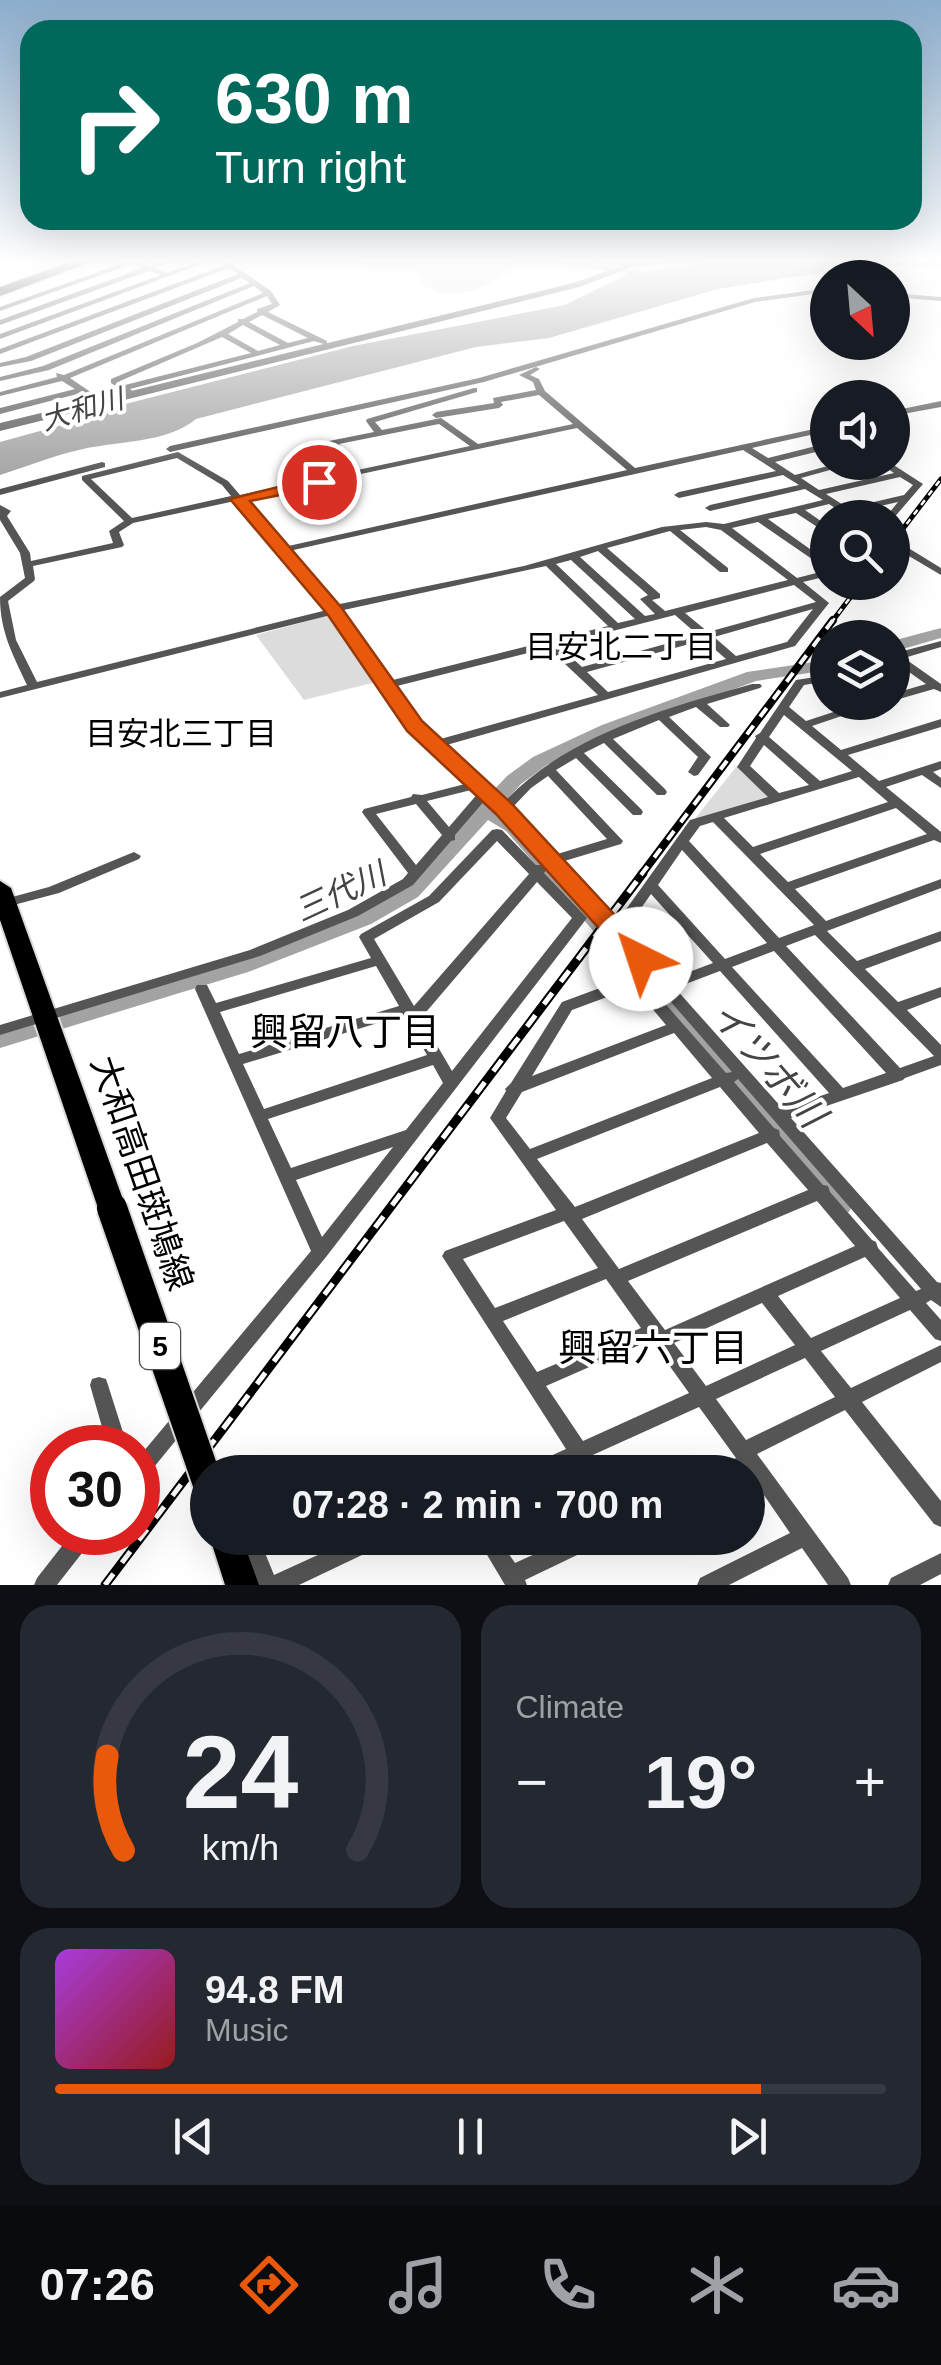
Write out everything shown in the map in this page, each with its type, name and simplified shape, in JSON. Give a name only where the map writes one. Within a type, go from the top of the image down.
[{"type":"main road","name":"大和高田斑鳩線","points":[[3,895],[198,1455]]},
{"type":"main road","points":[[232,1555],[242,1585]]},
{"type":"street","points":[[5,350],[48,334]]},
{"type":"street","points":[[0,366],[89,334]]},
{"type":"street","points":[[0,379],[46,368],[128,334]]},
{"type":"street","points":[[0,394],[64,378],[165,334]]},
{"type":"street","points":[[128,391],[114,380],[219,334]]},
{"type":"street","points":[[223,334],[257,353]]},
{"type":"street","points":[[265,334],[286,345]]},
{"type":"street","points":[[306,334],[320,341]]},
{"type":"street","points":[[0,411],[128,391],[351,334]]},
{"type":"street","points":[[0,492],[451,387],[639,334]]},
{"type":"street","points":[[0,340],[5,350],[46,368],[91,396]]},
{"type":"street","points":[[128,391],[168,376],[286,345],[320,341]]},
{"type":"street","points":[[200,344],[227,361]]},
{"type":"street","points":[[176,355],[199,368]]},
{"type":"street","points":[[378,431],[370,421],[523,375],[555,359]]},
{"type":"street","points":[[149,365],[168,376]]},
{"type":"street","points":[[523,375],[536,381],[541,392],[633,471]]},
{"type":"street","points":[[476,446],[434,414],[499,405],[496,400],[541,392]]},
{"type":"street","points":[[0,426],[91,396]]},
{"type":"street","points":[[910,410],[941,404]]},
{"type":"street","points":[[319,482],[297,461],[339,448],[332,443],[441,420]]},
{"type":"street","points":[[30,564],[119,545],[114,531],[130,521],[578,425]]},
{"type":"street","points":[[282,550],[810,432]]},
{"type":"street","points":[[745,446],[829,500]]},
{"type":"street","points":[[766,461],[810,450]]},
{"type":"street","points":[[130,521],[85,478],[184,455],[225,483],[333,610],[385,686],[432,745],[504,809],[548,864],[666,986],[773,1134],[941,1333]]},
{"type":"street","points":[[678,496],[810,471]]},
{"type":"street","points":[[905,500],[918,484],[910,479]]},
{"type":"street","points":[[819,493],[876,480]]},
{"type":"street","points":[[710,508],[807,486]]},
{"type":"street","points":[[896,500],[908,496]]},
{"type":"street","points":[[724,527],[810,507]]},
{"type":"street","points":[[0,508],[6,511],[2,516],[30,564],[30,579],[3,600],[11,640],[34,687]]},
{"type":"street","points":[[798,510],[810,518]]},
{"type":"street","points":[[761,518],[810,556]]},
{"type":"street","points":[[0,696],[333,610],[710,523],[724,527],[824,603]]},
{"type":"street","points":[[674,530],[724,570]]},
{"type":"street","points":[[602,548],[656,596],[645,599],[664,616]]},
{"type":"street","points":[[910,552],[941,572]]},
{"type":"street","points":[[573,556],[644,621]]},
{"type":"street","points":[[549,562],[617,628]]},
{"type":"street","points":[[385,686],[810,577]]},
{"type":"street","points":[[580,672],[824,603]]},
{"type":"street","points":[[432,745],[791,644],[824,603]]},
{"type":"street","points":[[678,612],[734,660]]},
{"type":"street","points":[[910,653],[941,644]]},
{"type":"street","points":[[552,645],[606,696]]},
{"type":"street","points":[[910,670],[938,687]]},
{"type":"street","points":[[778,799],[744,767],[800,682],[810,681]]},
{"type":"street","points":[[504,809],[524,786],[607,739],[660,716],[756,686]]},
{"type":"street","points":[[910,694],[938,687]]},
{"type":"street","points":[[698,703],[724,725]]},
{"type":"street","points":[[782,708],[938,837]]},
{"type":"street","points":[[660,716],[705,757],[694,772]]},
{"type":"street","points":[[804,725],[820,720]]},
{"type":"street","points":[[839,754],[941,723]]},
{"type":"street","points":[[761,736],[818,786]]},
{"type":"street","points":[[607,739],[661,792]]},
{"type":"street","points":[[579,754],[637,812]]},
{"type":"street","points":[[877,786],[941,765]]},
{"type":"street","points":[[451,1083],[366,937],[434,900],[497,833],[530,869],[616,841],[549,770]]},
{"type":"street","points":[[924,770],[941,784]]},
{"type":"street","points":[[617,932],[695,823],[860,772]]},
{"type":"street","points":[[416,874],[368,812],[417,797],[479,790]]},
{"type":"street","points":[[0,1030],[49,1027],[301,935],[390,894],[416,874],[450,837],[479,790]]},
{"type":"street","points":[[417,797],[450,837]]},
{"type":"street","points":[[750,853],[897,804]]},
{"type":"street","points":[[716,817],[855,968],[940,1051],[898,1076],[783,1115]]},
{"type":"street","points":[[784,888],[938,837]]},
{"type":"street","points":[[682,843],[898,1076]]},
{"type":"street","points":[[3,895],[54,890],[134,856]]},
{"type":"street","points":[[235,1061],[410,1013],[548,864]]},
{"type":"street","points":[[160,1445],[320,1252],[580,918],[548,864]]},
{"type":"street","points":[[666,986],[941,883]]},
{"type":"street","points":[[650,886],[842,1096]]},
{"type":"street","points":[[855,968],[941,936]]},
{"type":"street","points":[[572,1455],[913,1299],[939,1292],[783,1115],[678,1026],[613,953]]},
{"type":"street","points":[[212,1009],[379,960]]},
{"type":"street","points":[[637,980],[567,1006],[512,1089],[498,1118],[746,1455]]},
{"type":"street","points":[[202,989],[320,1252]]},
{"type":"street","points":[[898,1008],[941,992]]},
{"type":"street","points":[[512,1089],[678,1026]]},
{"type":"street","points":[[260,1116],[436,1058]]},
{"type":"street","points":[[528,1156],[734,1076]]},
{"type":"street","points":[[286,1176],[411,1134]]},
{"type":"street","points":[[579,1452],[451,1256],[571,1214],[773,1134]]},
{"type":"street","points":[[493,1317],[614,1274],[822,1191]]},
{"type":"street","points":[[535,1382],[766,1295],[870,1248]]},
{"type":"street","points":[[766,1295],[941,1517]]},
{"type":"street","points":[[749,1455],[941,1353]]},
{"type":"street","points":[[99,1385],[111,1425]]},
{"type":"street","points":[[765,1481],[841,1585]]},
{"type":"street","points":[[707,1585],[805,1536]]},
{"type":"street","points":[[44,1585],[68,1555]]},
{"type":"street","points":[[256,1555],[267,1585]]},
{"type":"street","points":[[276,1585],[340,1555]]},
{"type":"street","points":[[498,1555],[514,1580],[560,1555]]},
{"type":"street","points":[[898,1585],[941,1563]]},
{"type":"shaded area","points":[[415,334],[563,334],[476,347],[196,419],[157,437],[73,451],[0,475],[0,442],[80,420],[82,415],[353,346]]},
{"type":"shaded area","points":[[326,616],[333,619],[376,682],[304,700],[256,635]]},
{"type":"shaded area","points":[[737,766],[771,798],[693,821]]},
{"type":"waterway","name":"三代川","points":[[910,642],[941,633]]},
{"type":"waterway","name":"三代川","points":[[0,1039],[240,967],[363,919],[410,892],[514,780],[540,761],[609,729],[753,676],[810,668]]},
{"type":"waterway","name":"イツボ川","points":[[489,811],[513,827],[759,1103],[839,1204]]},
{"type":"railway","points":[[910,519],[941,479]]},
{"type":"railway","points":[[833,620],[848,600]]},
{"type":"railway","points":[[641,875],[810,651]]},
{"type":"railway","points":[[105,1585],[643,873]]},
{"type":"district","name":"目安北二丁目","points":[[621,647]]},
{"type":"district","name":"目安北三丁目","points":[[181,734]]},
{"type":"district","name":"興留八丁目","points":[[345,1032]]},
{"type":"district","name":"興留六丁目","points":[[653,1348]]},
{"type":"route","points":[[319,482],[239,499],[334,611],[414,726],[504,809],[641,959]]},
{"type":"water label","name":"大和川","points":[[82,409]]}]
